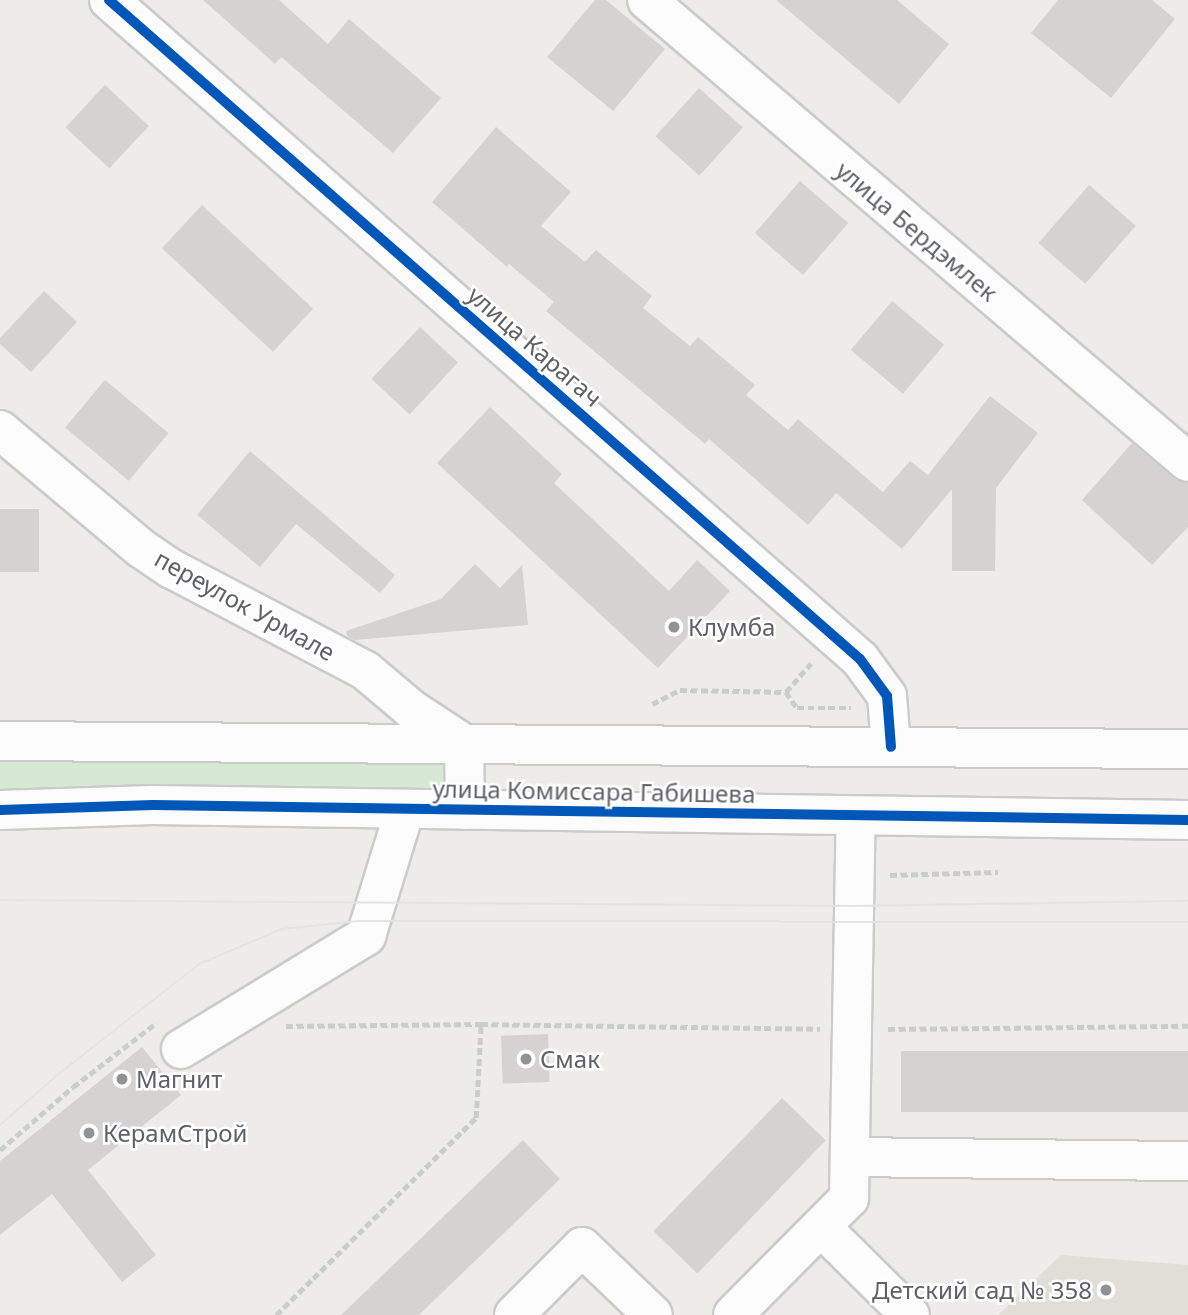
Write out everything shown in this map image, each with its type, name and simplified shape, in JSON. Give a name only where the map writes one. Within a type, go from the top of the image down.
[{"type":"street","name":"улица Карагач","points":[[109,0],[860,659],[887,696],[891,747]]},
{"type":"street","name":"улица Бердэмлек","points":[[647,0],[1188,462]]},
{"type":"street","name":"переулок Урмале","points":[[0,430],[142,549],[172,569],[366,671],[411,709],[464,744]]},
{"type":"street","name":"улица Комиссара Габишева","points":[[0,741],[1188,749]]},
{"type":"street","points":[[464,744],[465,810]]},
{"type":"street","name":"улица Комиссара Габишева","points":[[0,810],[153,805],[1188,820]]},
{"type":"street","points":[[181,1049],[366,936],[405,809]]},
{"type":"street","points":[[733,1315],[849,1198],[856,816]]},
{"type":"street","points":[[850,1157],[1188,1161]]},
{"type":"street","points":[[821,1227],[909,1315]]},
{"type":"street","points":[[514,1315],[582,1247],[653,1315]]},
{"type":"path","points":[[652,704],[680,690],[786,692],[834,635]]},
{"type":"path","points":[[0,1150],[155,1022],[181,1049]]},
{"type":"path","points":[[276,1315],[476,1118],[481,1024]]},
{"type":"path","points":[[272,1027],[481,1024],[852,1029],[1188,1026]]},
{"type":"shaded area","name":"Детский сад № 358","points":[[1061,1255],[1188,1265],[1188,1315],[998,1315]]},
{"type":"green space","points":[[0,751],[443,759],[442,802],[0,794]]},
{"type":"building","points":[[203,0],[279,0],[328,44],[349,19],[441,98],[393,153],[281,57],[275,64]]},
{"type":"building","points":[[595,0],[606,0],[665,49],[613,111],[547,57]]},
{"type":"building","points":[[776,0],[897,0],[949,44],[899,104]]},
{"type":"building","points":[[1058,0],[1152,0],[1175,19],[1111,98],[1031,33]]},
{"type":"building","points":[[105,85],[149,126],[109,168],[65,127]]},
{"type":"building","points":[[699,88],[743,127],[699,176],[656,136]]},
{"type":"building","points":[[496,127],[571,192],[541,226],[585,262],[596,250],[652,296],[643,308],[690,346],[698,337],[755,385],[746,395],[788,430],[798,419],[883,492],[910,461],[928,475],[990,396],[1038,433],[996,488],[995,571],[952,571],[952,489],[902,549],[836,493],[808,525],[709,439],[705,444],[546,311],[554,302],[509,264],[507,267],[432,202]]},
{"type":"building","points":[[800,181],[848,223],[803,275],[755,233]]},
{"type":"building","points":[[1089,185],[1136,226],[1085,284],[1038,243]]},
{"type":"building","points":[[202,205],[313,309],[273,352],[162,248]]},
{"type":"building","points":[[44,291],[77,322],[31,372],[0,344],[0,338]]},
{"type":"building","points":[[892,301],[944,345],[903,394],[851,350]]},
{"type":"building","points":[[420,327],[458,362],[410,414],[372,379]]},
{"type":"building","points":[[105,380],[169,433],[129,481],[65,427]]},
{"type":"building","points":[[490,407],[562,474],[554,483],[669,591],[697,560],[730,591],[658,668],[437,463]]},
{"type":"building","points":[[1132,443],[1174,479],[1188,483],[1188,527],[1152,565],[1082,500]]},
{"type":"building","points":[[250,451],[395,575],[380,593],[296,524],[260,567],[197,515]]},
{"type":"building","points":[[0,509],[39,509],[39,572],[0,572]]},
{"type":"building","points":[[475,564],[500,588],[522,565],[528,625],[355,640],[347,636],[346,631],[441,599]]},
{"type":"building","points":[[548,1034],[550,1082],[503,1084],[501,1036]]},
{"type":"building","points":[[142,1047],[181,1095],[88,1170],[156,1255],[122,1282],[52,1194],[0,1235],[0,1161]]},
{"type":"building","points":[[901,1051],[1188,1051],[1188,1112],[901,1112]]},
{"type":"building","points":[[782,1098],[826,1140],[697,1273],[653,1231]]},
{"type":"building","points":[[523,1140],[560,1179],[419,1315],[341,1315]]},
{"type":"tram line","points":[[0,900],[854,906],[1188,901]]},
{"type":"tram line","points":[[0,1125],[61,1072],[199,964],[282,929],[359,921],[1188,922]]},
{"type":"cycle path","points":[[109,0],[860,659],[887,696],[891,747]]},
{"type":"cycle path","points":[[0,810],[153,805],[1188,820]]},
{"type":"place","name":"Клумба","points":[[674,627]]},
{"type":"place","name":"Смак","points":[[526,1059]]},
{"type":"place","name":"Магнит","points":[[122,1079]]},
{"type":"place","name":"КерамСтрой","points":[[89,1133]]},
{"type":"place","name":"Детский сад № 358","points":[[1106,1290]]}]
